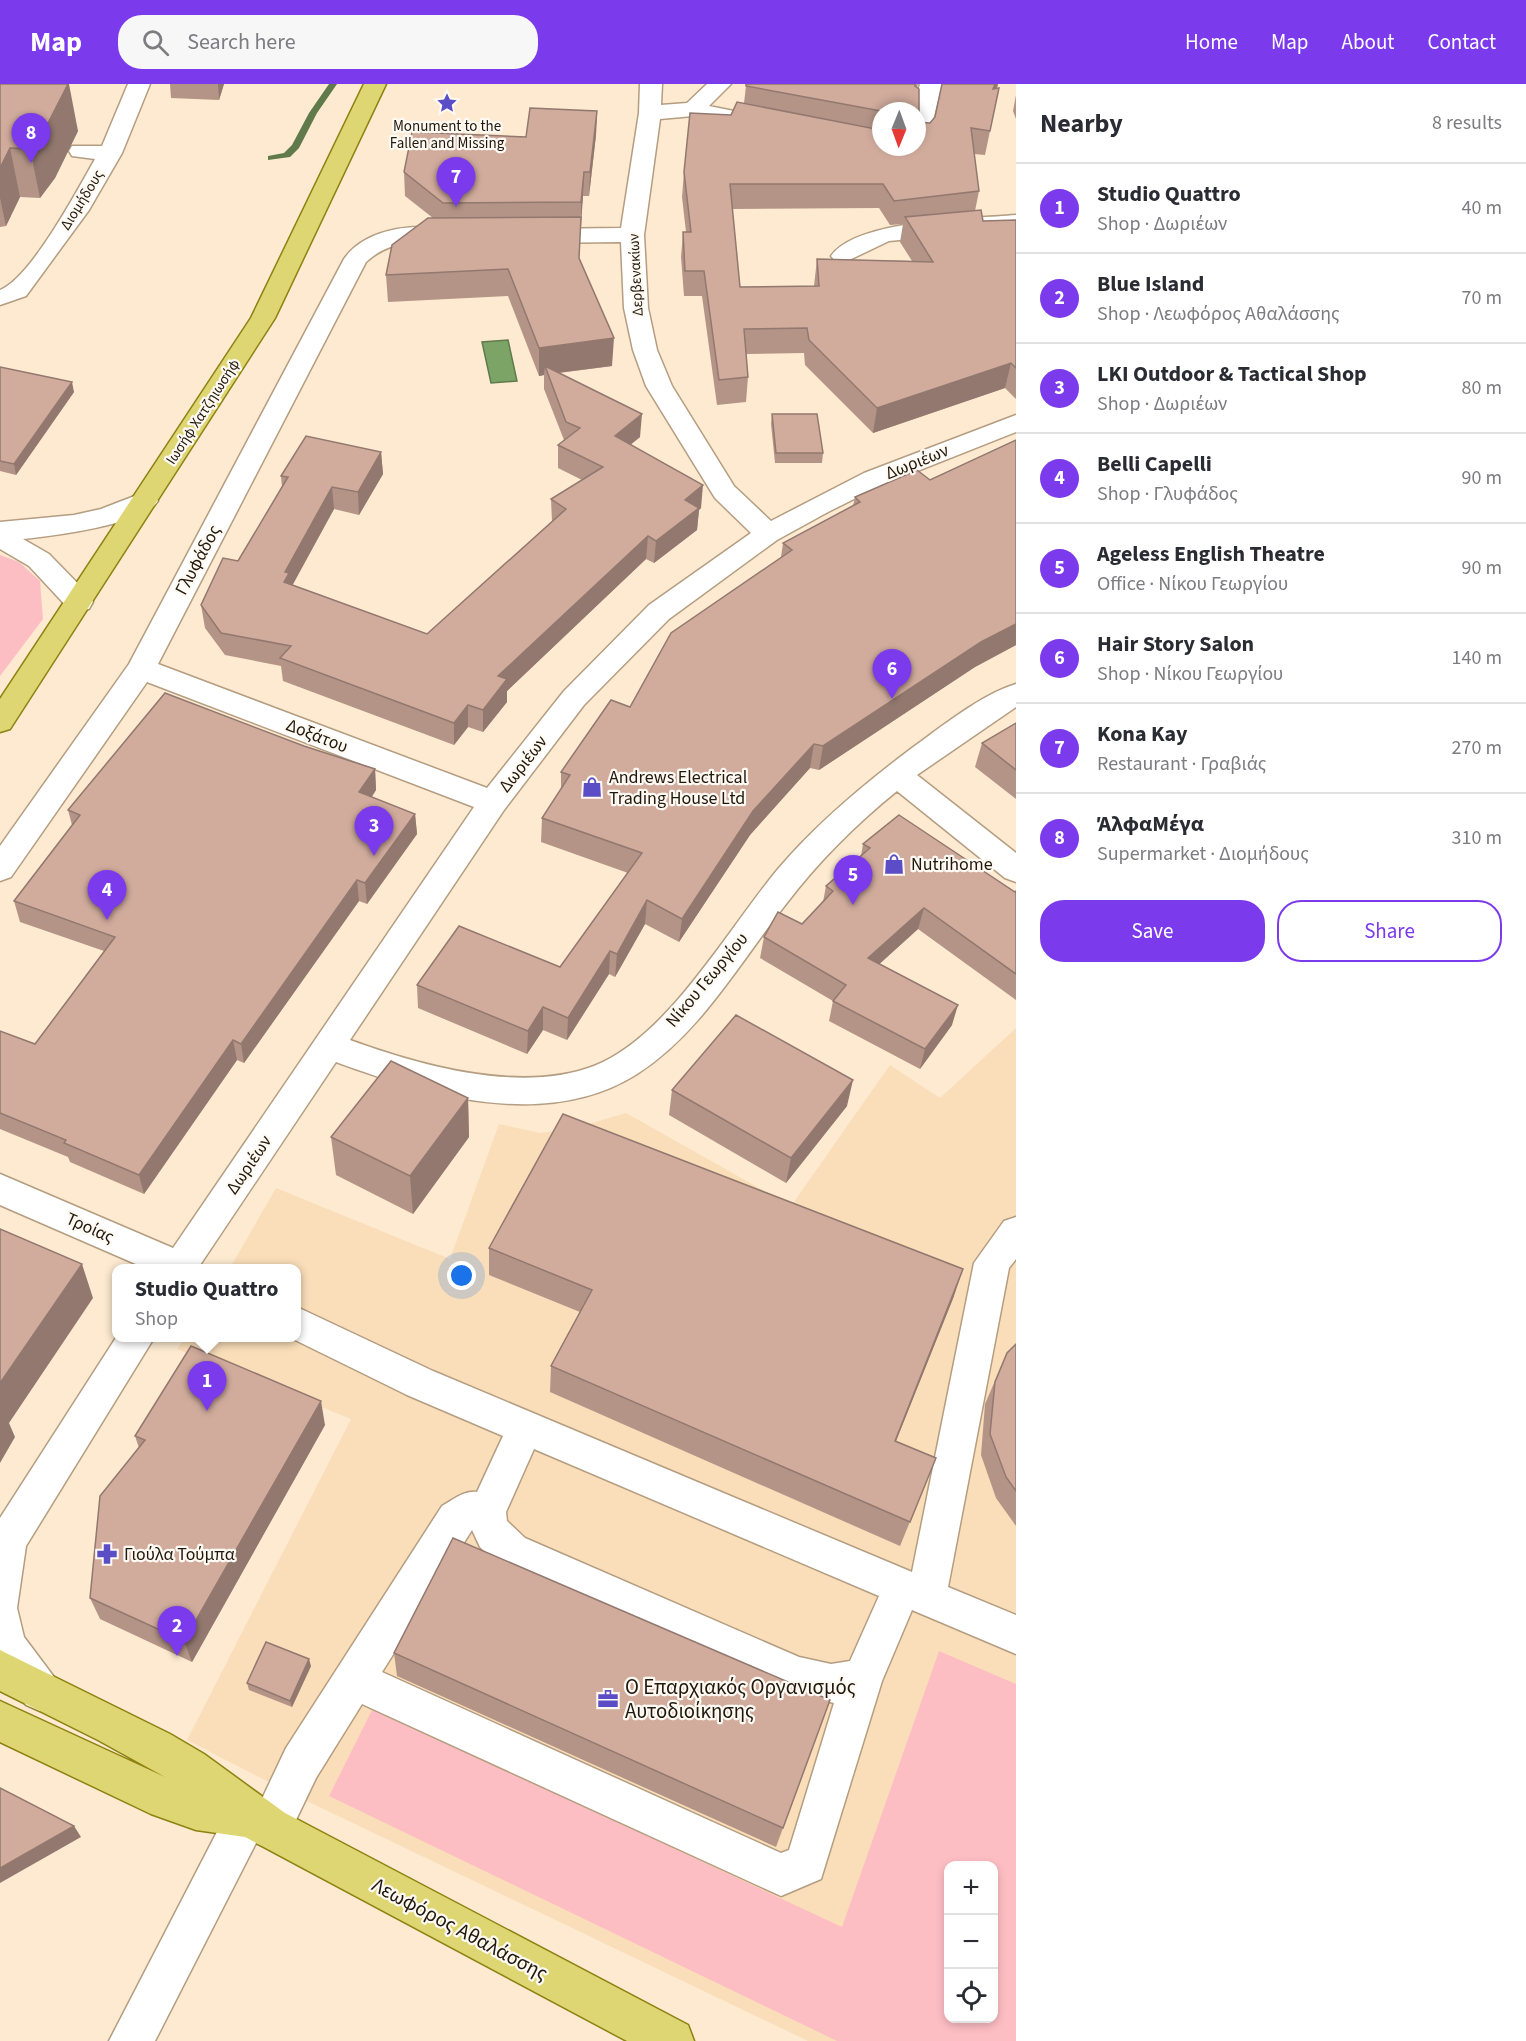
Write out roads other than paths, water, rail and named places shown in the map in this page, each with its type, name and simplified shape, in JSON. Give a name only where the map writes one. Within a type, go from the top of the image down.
[{"type":"main road","name":"Ιωσήφ Χατζηιωσήφ","points":[[0,722],[263,318],[375,84]]},
{"type":"main road","name":"Λεωφόρος Αθαλάσσης","points":[[0,1670],[175,1760],[210,1782],[259,1822],[672,2041]]},
{"type":"main road","name":"Λεωφόρος Αθαλάσσης","points":[[0,1721],[151,1794],[196,1809],[259,1822]]},
{"type":"street","name":"Διομήδους","points":[[0,298],[18,291],[78,210],[111,153],[139,84]]},
{"type":"street","name":"Δερβενακίων","points":[[651,84],[650,113],[632,235],[636,308],[645,350],[659,386],[724,492],[768,534]]},
{"type":"street","points":[[693,110],[720,84]]},
{"type":"street","points":[[926,104],[931,84]]},
{"type":"street","points":[[650,113],[693,110],[781,127]]},
{"type":"street","points":[[80,151],[111,153]]},
{"type":"street","points":[[843,256],[871,239],[887,234],[1016,222]]},
{"type":"street","points":[[509,236],[632,235]]},
{"type":"street","name":"Γλυφάδος","points":[[0,869],[141,669],[356,259],[376,241],[405,236],[474,236]]},
{"type":"street","name":"Δωριέων","points":[[183,1264],[493,802],[574,698],[659,612],[768,534],[873,479],[1016,423]]},
{"type":"street","points":[[0,531],[87,523],[116,515],[145,501]]},
{"type":"street","points":[[0,537],[22,549],[52,572],[79,602]]},
{"type":"street","name":"Δοξάτου","points":[[141,669],[493,802]]},
{"type":"street","name":"Νίκου Γεωργίου","points":[[330,1046],[397,1068],[484,1088],[526,1090],[564,1087],[604,1076],[648,1049],[687,1009],[806,858],[898,776],[988,710],[1016,694]]},
{"type":"street","points":[[898,776],[1016,870]]},
{"type":"street","name":"Τροίας","points":[[0,1189],[171,1264]]},
{"type":"street","points":[[354,1680],[781,1875],[806,1864],[862,1679],[915,1592],[992,1263],[1016,1232]]},
{"type":"street","points":[[301,1325],[420,1383],[1016,1635]]},
{"type":"street","points":[[0,1601],[3,1544],[133,1342]]},
{"type":"street","points":[[525,1428],[487,1512],[488,1527],[511,1551],[797,1677],[831,1684],[862,1679]]},
{"type":"street","points":[[131,2041],[259,1822],[301,1763],[456,1519],[471,1509],[487,1512]]},
{"type":"street","points":[[0,1615],[3,1638],[8,1651],[41,1691]]},
{"type":"waterway","points":[[271,158],[287,155],[296,146],[313,113],[333,84]]},
{"type":"place","name":"Monument to the Fallen and Missing","points":[[447,103]]},
{"type":"place","name":"ΆλφαΜέγα","points":[[31,163]]},
{"type":"place","name":"Kona Kay","points":[[456,207]]},
{"type":"place","name":"Hair Story Salon","points":[[892,699]]},
{"type":"place","name":"Andrews Electrical Trading House Ltd","points":[[592,787]]},
{"type":"place","name":"LKI Outdoor & Tactical Shop","points":[[374,856]]},
{"type":"place","name":"Nutrihome","points":[[894,864]]},
{"type":"place","name":"Ageless English Theatre","points":[[853,905]]},
{"type":"place","name":"Belli Capelli","points":[[107,920]]},
{"type":"place","name":"Studio Quattro","points":[[207,1411]]},
{"type":"place","name":"Γιούλα Τούμπα","points":[[107,1554]]},
{"type":"place","name":"Blue Island","points":[[177,1656]]},
{"type":"place","name":"Ο Επαρχιακός Οργανισμός Αυτοδιοίκησης","points":[[608,1699]]}]
